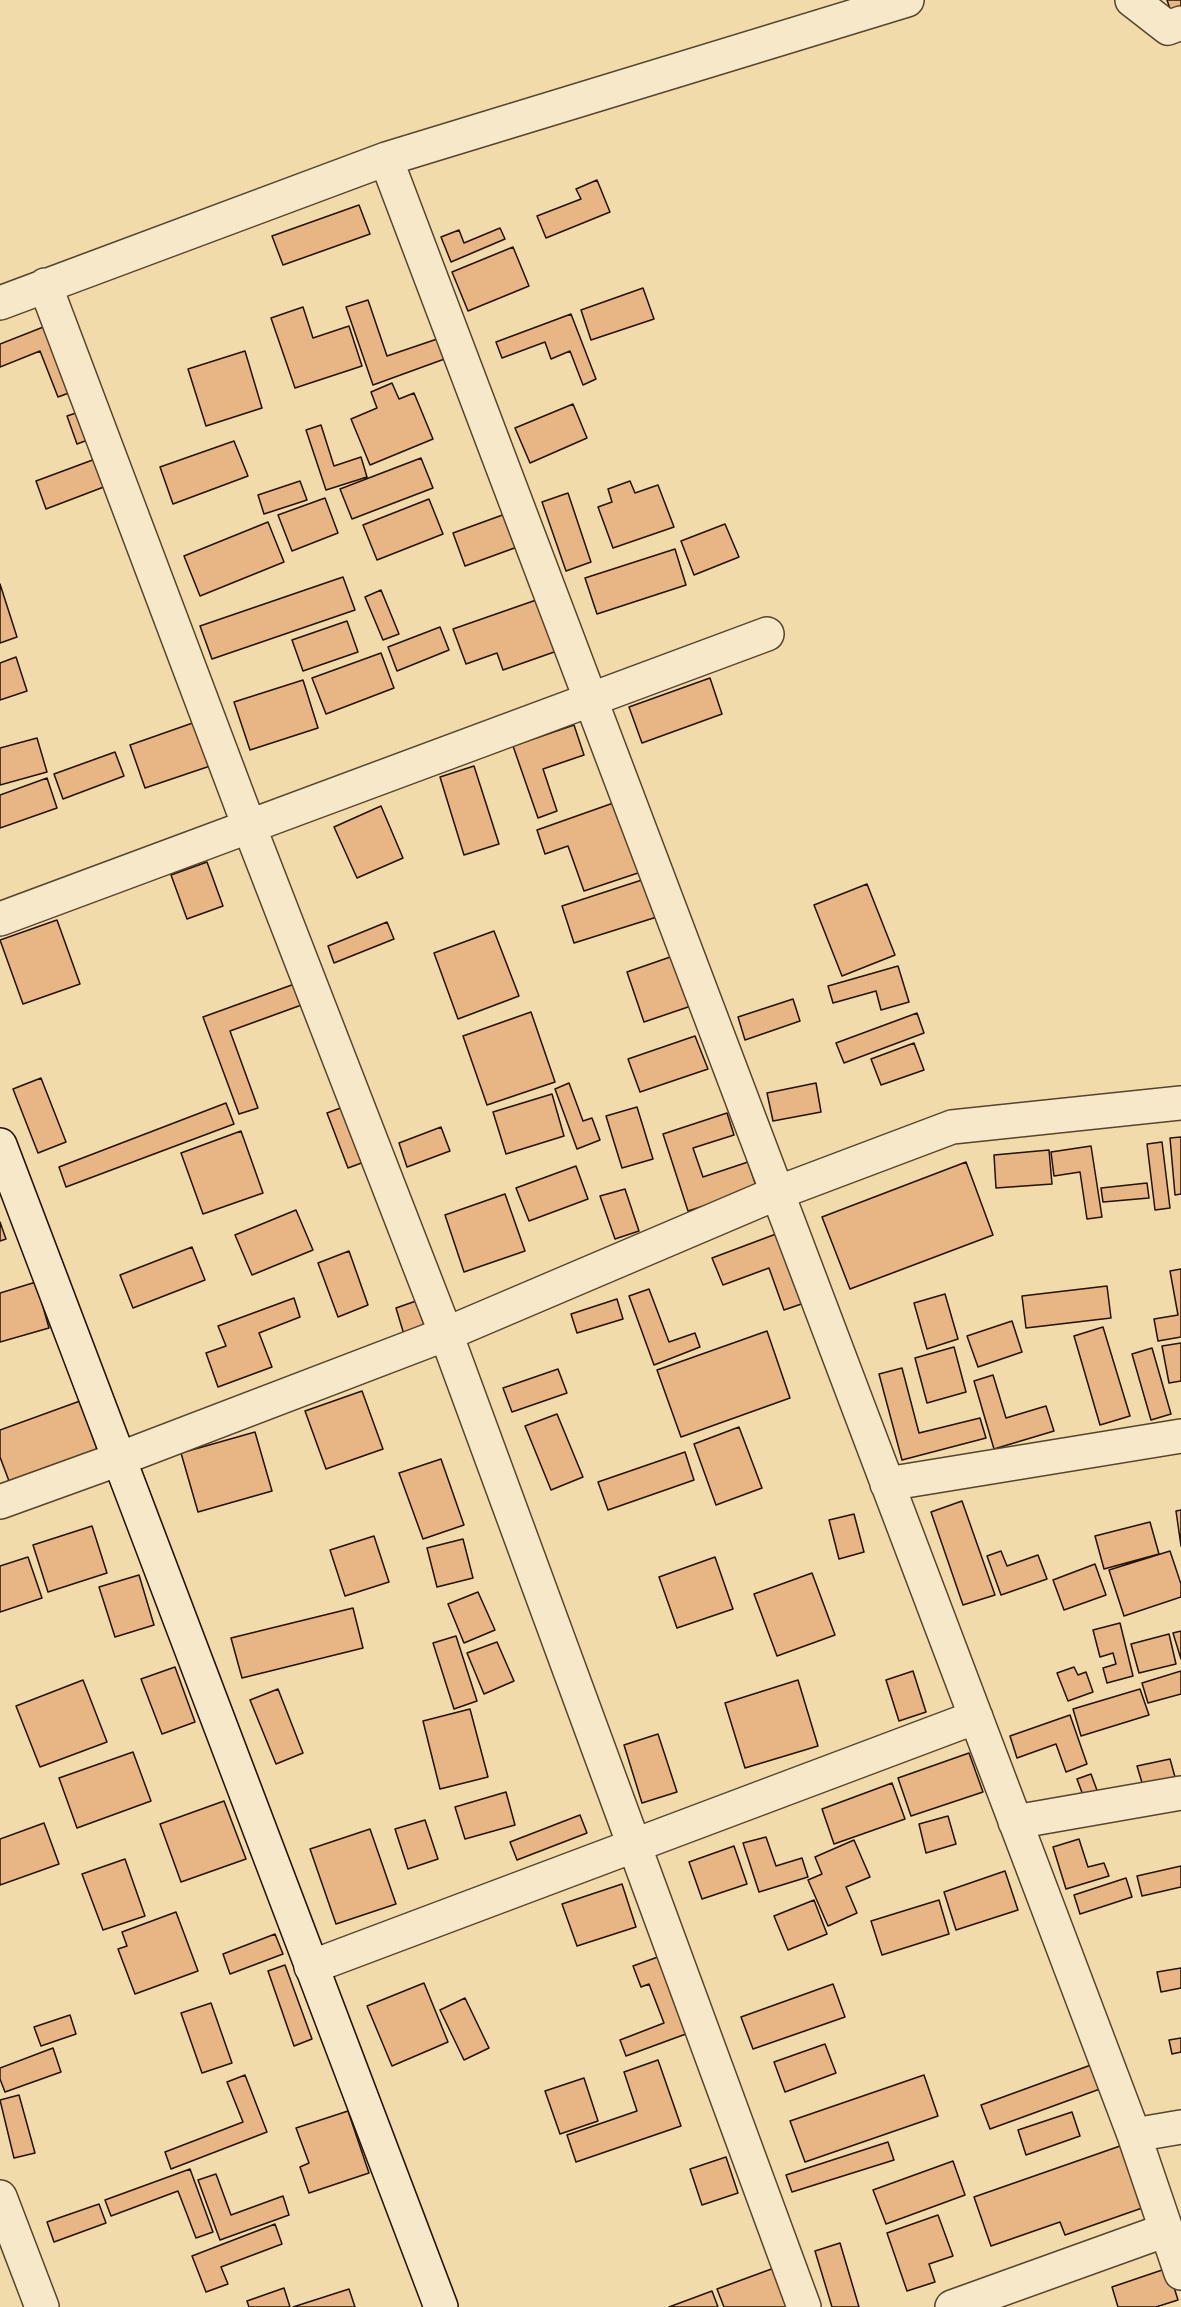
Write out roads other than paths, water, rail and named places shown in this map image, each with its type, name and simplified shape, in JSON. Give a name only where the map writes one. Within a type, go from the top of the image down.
[{"type":"street","points":[[0,303],[386,159],[907,0]]},
{"type":"street","points":[[1132,0],[1168,28],[1181,23]]},
{"type":"street","points":[[386,159],[1134,2135],[1181,2273]]},
{"type":"street","points":[[45,285],[249,826],[446,1334],[804,2307]]},
{"type":"street","points":[[0,919],[768,634]]},
{"type":"street","points":[[0,1502],[119,1460],[446,1334],[777,1193],[952,1127],[1181,1103]]},
{"type":"street","points":[[0,1145],[441,2307]]},
{"type":"street","points":[[887,1484],[1181,1436]]},
{"type":"street","points":[[311,1967],[976,1717]]},
{"type":"street","points":[[1015,1822],[1181,1793]]},
{"type":"street","points":[[1134,2135],[1181,2127]]},
{"type":"street","points":[[0,2197],[42,2307]]},
{"type":"street","points":[[952,2307],[1167,2230]]}]
